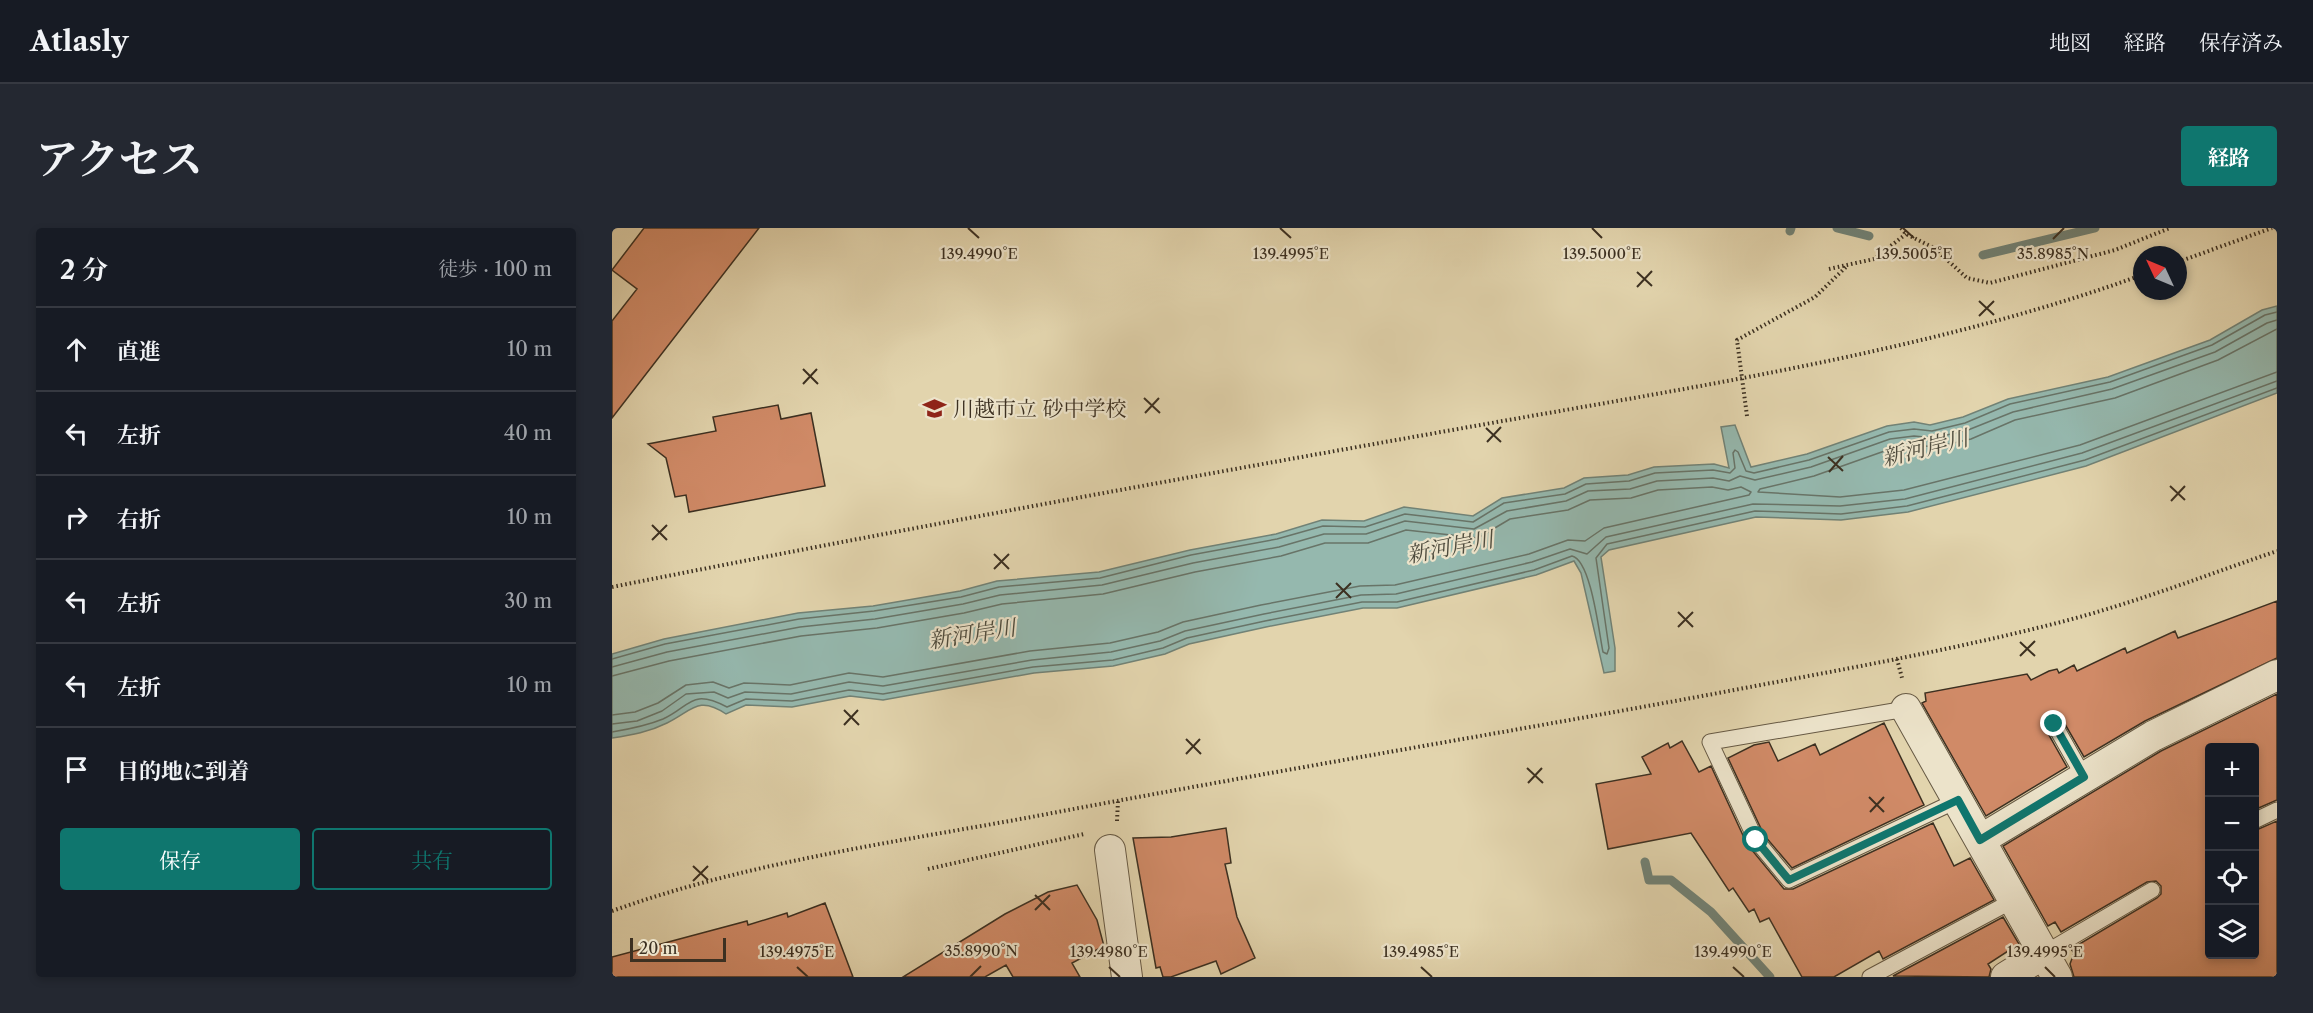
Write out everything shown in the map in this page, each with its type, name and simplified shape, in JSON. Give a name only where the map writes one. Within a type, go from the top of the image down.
[{"type":"street","points":[[1980,840],[2153,736],[2277,675]]},
{"type":"street","points":[[1906,709],[2050,965],[2006,977]]},
{"type":"street","points":[[1110,850],[1122,975]]},
{"type":"lane","points":[[1906,709],[1710,742],[1756,840],[1789,880],[1958,800]]},
{"type":"lane","points":[[2054,724],[2084,777]]},
{"type":"lane","points":[[2259,819],[2277,810]]},
{"type":"lane","points":[[2050,965],[2152,890]]},
{"type":"lane","points":[[1870,977],[2014,900]]},
{"type":"path","points":[[1902,228],[1906,234],[1934,248],[1967,278],[1990,283],[2115,250],[2170,228]]},
{"type":"path","points":[[2187,259],[2272,228]]},
{"type":"path","points":[[1829,269],[1874,259],[1906,234]]},
{"type":"path","points":[[1747,416],[1737,340],[1815,297],[1847,266]]},
{"type":"path","points":[[612,587],[923,525],[1741,379],[1963,329],[2133,278]]},
{"type":"path","points":[[612,910],[660,893],[756,869],[1267,772],[1590,717],[1897,659],[2058,623],[2129,602],[2277,551]]},
{"type":"path","points":[[1897,659],[1900,670]]},
{"type":"path","points":[[928,869],[1099,831],[1110,850]]},
{"type":"water","name":"新河岸川","points":[[2277,306],[2277,393],[2086,466],[1908,512],[1841,520],[1756,517],[1609,550],[1601,557],[1615,648],[1615,671],[1604,673],[1581,573],[1574,561],[1536,575],[1397,608],[1363,608],[1266,627],[1189,644],[1165,654],[1113,666],[1034,673],[883,700],[850,696],[792,707],[746,705],[726,714],[716,708],[702,705],[654,729],[612,738],[612,654],[664,639],[798,613],[873,606],[960,591],[997,581],[1099,572],[1190,550],[1276,534],[1322,520],[1364,521],[1404,507],[1473,516],[1502,498],[1564,488],[1584,478],[1628,475],[1654,467],[1714,464],[1729,468],[1721,427],[1735,425],[1751,467],[1807,454],[1887,426],[1914,422],[1930,425],[1963,417],[2008,399],[2108,377],[2210,340],[2262,310]]},
{"type":"building","points":[[644,228],[759,228],[612,418],[612,321],[637,289],[612,270]]},
{"type":"building","points":[[778,405],[781,419],[811,413],[825,486],[689,512],[686,495],[675,497],[666,458],[648,444],[716,431],[713,417]]},
{"type":"building","points":[[2277,601],[2277,658],[2145,721],[2084,757],[2062,719],[2058,715],[2050,715],[2045,720],[2045,728],[2067,767],[1986,816],[1922,703],[1926,701],[1925,693],[2027,674],[2031,680],[2057,669],[2059,673],[2074,665],[2077,671],[2125,648],[2127,653],[2175,631],[2178,638]]},
{"type":"building","points":[[2277,694],[2277,800],[2259,808],[2259,743],[2205,743],[2205,959],[2259,959],[2259,829],[2277,821],[2277,977],[2074,977],[2070,964],[2074,953],[2071,949],[2157,898],[2161,894],[2161,886],[2156,881],[2147,882],[2061,932],[2055,922],[2048,926],[2003,846],[2161,751]]},
{"type":"building","points":[[1884,723],[1924,805],[1792,868],[1764,835],[1728,758],[1754,745],[1769,742],[1778,761],[1815,744],[1820,755]]},
{"type":"building","points":[[1682,741],[1699,772],[1711,766],[1747,844],[1784,889],[1793,889],[1933,823],[1954,866],[1970,858],[1994,900],[1883,959],[1879,951],[1834,977],[1802,977],[1769,918],[1760,922],[1754,909],[1749,912],[1733,888],[1729,891],[1691,833],[1608,849],[1596,784],[1651,774],[1642,757],[1668,743],[1670,748]]},
{"type":"building","points":[[1226,828],[1231,863],[1225,864],[1237,917],[1255,958],[1221,974],[1216,961],[1171,977],[1163,977],[1160,967],[1156,968],[1133,838],[1171,837]]},
{"type":"building","points":[[1077,885],[1097,920],[1104,946],[1072,963],[1080,977],[1013,977],[1006,965],[985,977],[903,977],[1005,914],[1048,892]]},
{"type":"building","points":[[825,903],[853,977],[612,977],[612,957],[747,921],[748,925],[787,913],[788,917]]},
{"type":"building","points":[[2003,917],[2019,944],[1988,964],[1991,969],[1989,977],[1893,976]]},
{"type":"waterway","points":[[1837,228],[1869,236]]},
{"type":"waterway","points":[[1983,255],[2095,228]]},
{"type":"waterway","points":[[1645,862],[1649,880],[1671,880],[1711,912],[1770,977]]},
{"type":"place","name":"川越市立 砂中学校","points":[[935,408]]},
{"type":"route","points":[[1756,840],[1789,880],[1958,800],[1980,840],[2084,777],[2054,724]]}]
